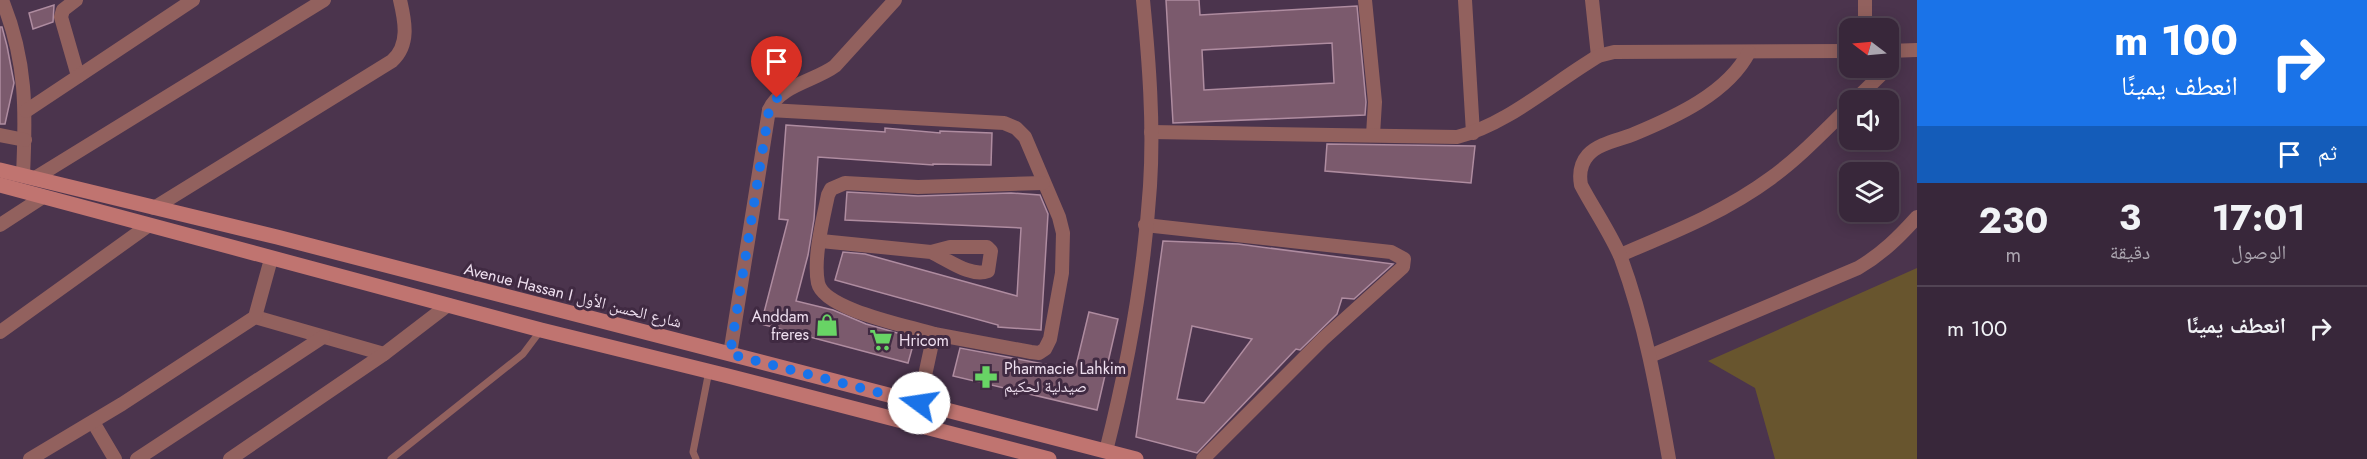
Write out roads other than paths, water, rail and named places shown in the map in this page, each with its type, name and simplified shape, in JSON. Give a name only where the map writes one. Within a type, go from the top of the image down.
[{"type":"main road","name":"Avenue Hassan I شارع الحسن الأول","points":[[0,170],[277,237],[1136,459]]},
{"type":"main road","points":[[0,185],[541,330],[1049,459]]},
{"type":"street","points":[[3,0],[13,30],[23,78],[29,176],[324,0]]},
{"type":"street","points":[[76,0],[63,10],[61,17],[78,76]]},
{"type":"street","points":[[26,111],[193,0]]},
{"type":"street","points":[[154,208],[392,61],[399,54],[404,40],[404,15],[400,0]]},
{"type":"street","points":[[730,354],[769,110],[772,103],[782,93],[826,73],[835,66],[895,0]]},
{"type":"street","points":[[1106,451],[1130,340],[1150,186],[1151,132],[1143,0]]},
{"type":"street","points":[[1365,0],[1375,102],[1373,135]]},
{"type":"street","points":[[1465,0],[1473,133]]},
{"type":"street","points":[[1592,0],[1598,56]]},
{"type":"street","points":[[1865,0],[1865,18]]},
{"type":"street","points":[[1151,132],[1457,137],[1473,133],[1494,123],[1598,56],[1614,52],[1637,50],[1839,51]]},
{"type":"street","points":[[1669,459],[1650,356],[1636,304],[1620,255],[1581,185],[1580,175],[1583,162],[1590,153],[1636,134],[1703,99],[1742,65],[1749,52]]},
{"type":"street","points":[[1865,90],[1877,78]]},
{"type":"street","points":[[769,110],[1004,123],[1016,128],[1024,137],[1059,217],[1063,233],[1062,273],[1056,312],[1045,350],[1031,352],[934,334],[846,308],[828,299],[818,284],[817,269],[828,195],[837,184],[845,183],[918,187],[1043,183]]},
{"type":"street","points":[[1620,255],[1707,218],[1735,202],[1771,179],[1801,154],[1839,117]]},
{"type":"street","points":[[0,135],[25,140]]},
{"type":"street","points":[[0,225],[43,197]]},
{"type":"street","points":[[1650,356],[1858,268],[1877,257],[1898,239],[1917,217]]},
{"type":"street","points":[[0,332],[149,225]]},
{"type":"street","points":[[1146,225],[1391,252],[1404,259],[1403,267],[1323,339],[1203,459]]},
{"type":"street","points":[[821,241],[931,252]]},
{"type":"street","points":[[38,457],[255,318],[271,259]]},
{"type":"street","points":[[230,459],[384,354],[448,305]]},
{"type":"street","points":[[255,318],[384,354]]},
{"type":"street","points":[[919,403],[934,334]]},
{"type":"street","points":[[137,459],[323,337]]},
{"type":"street","points":[[93,422],[115,459]]},
{"type":"lane","points":[[391,459],[523,354],[541,330]]},
{"type":"lane","points":[[696,459],[693,452],[709,371]]},
{"type":"place","name":"Anddam freres","points":[[827,325]]},
{"type":"place","name":"Hricom","points":[[881,340]]},
{"type":"place","name":"Pharmacie Lahkim صيدلية لحكيم","points":[[986,377]]}]
